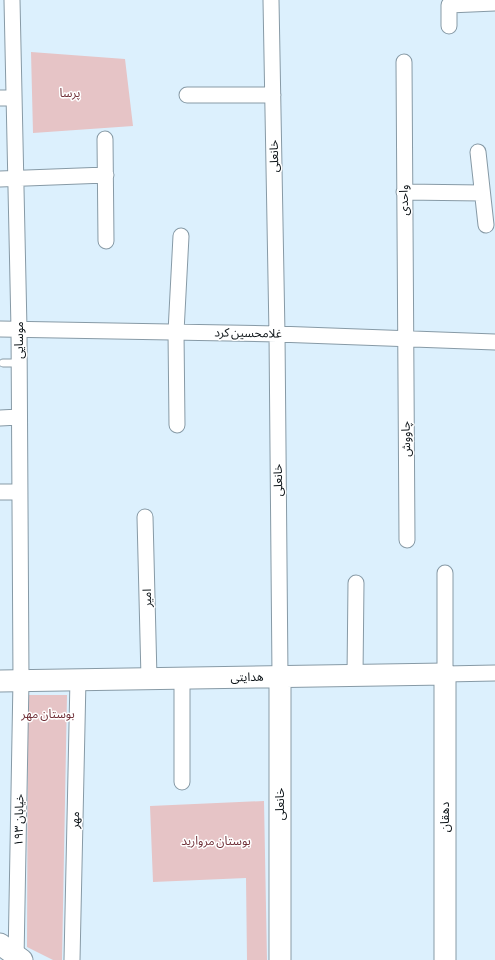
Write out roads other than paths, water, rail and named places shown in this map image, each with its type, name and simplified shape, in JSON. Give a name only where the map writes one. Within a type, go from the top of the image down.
[{"type":"main road","name":"هدایتی","points":[[0,681],[445,674]]},
{"type":"main road","name":"دهقان","points":[[445,674],[445,960]]},
{"type":"main road","name":"خانعلی","points":[[280,676],[280,960]]},
{"type":"street","name":"موسایی","points":[[12,0],[6,19],[7,98],[16,179],[19,329],[21,680]]},
{"type":"street","name":"خانعلی","points":[[271,0],[277,334],[280,676]]},
{"type":"street","points":[[450,26],[449,2],[495,3]]},
{"type":"street","name":"واحدی","points":[[404,62],[405,338]]},
{"type":"street","points":[[187,95],[273,95]]},
{"type":"street","points":[[105,139],[106,242]]},
{"type":"street","points":[[478,152],[486,225]]},
{"type":"street","points":[[0,179],[106,175]]},
{"type":"street","points":[[404,192],[482,193]]},
{"type":"street","points":[[177,425],[176,332],[181,236]]},
{"type":"street","name":"غلامحسین کرد","points":[[0,330],[19,329],[277,334],[495,342]]},
{"type":"street","name":"چاووش","points":[[405,338],[407,540]]},
{"type":"street","points":[[0,418],[19,417]]},
{"type":"street","points":[[0,492],[20,492]]},
{"type":"street","name":"امیر","points":[[145,517],[149,678]]},
{"type":"street","points":[[445,573],[445,674]]},
{"type":"street","points":[[355,675],[356,583]]},
{"type":"street","name":"هدایتی","points":[[445,674],[495,673]]},
{"type":"street","points":[[182,678],[182,782]]},
{"type":"street","name":"مهر","points":[[72,960],[78,679]]},
{"type":"street","name":"خیابان ۱۹۳","points":[[14,955],[21,680]]},
{"type":"lane","points":[[3,362],[19,363]]},
{"type":"park label","name":"پرسا","points":[[70,93]]},
{"type":"park label","name":"بوستان مهر","points":[[48,714]]},
{"type":"park label","name":"بوستان مروارید","points":[[216,841]]}]
